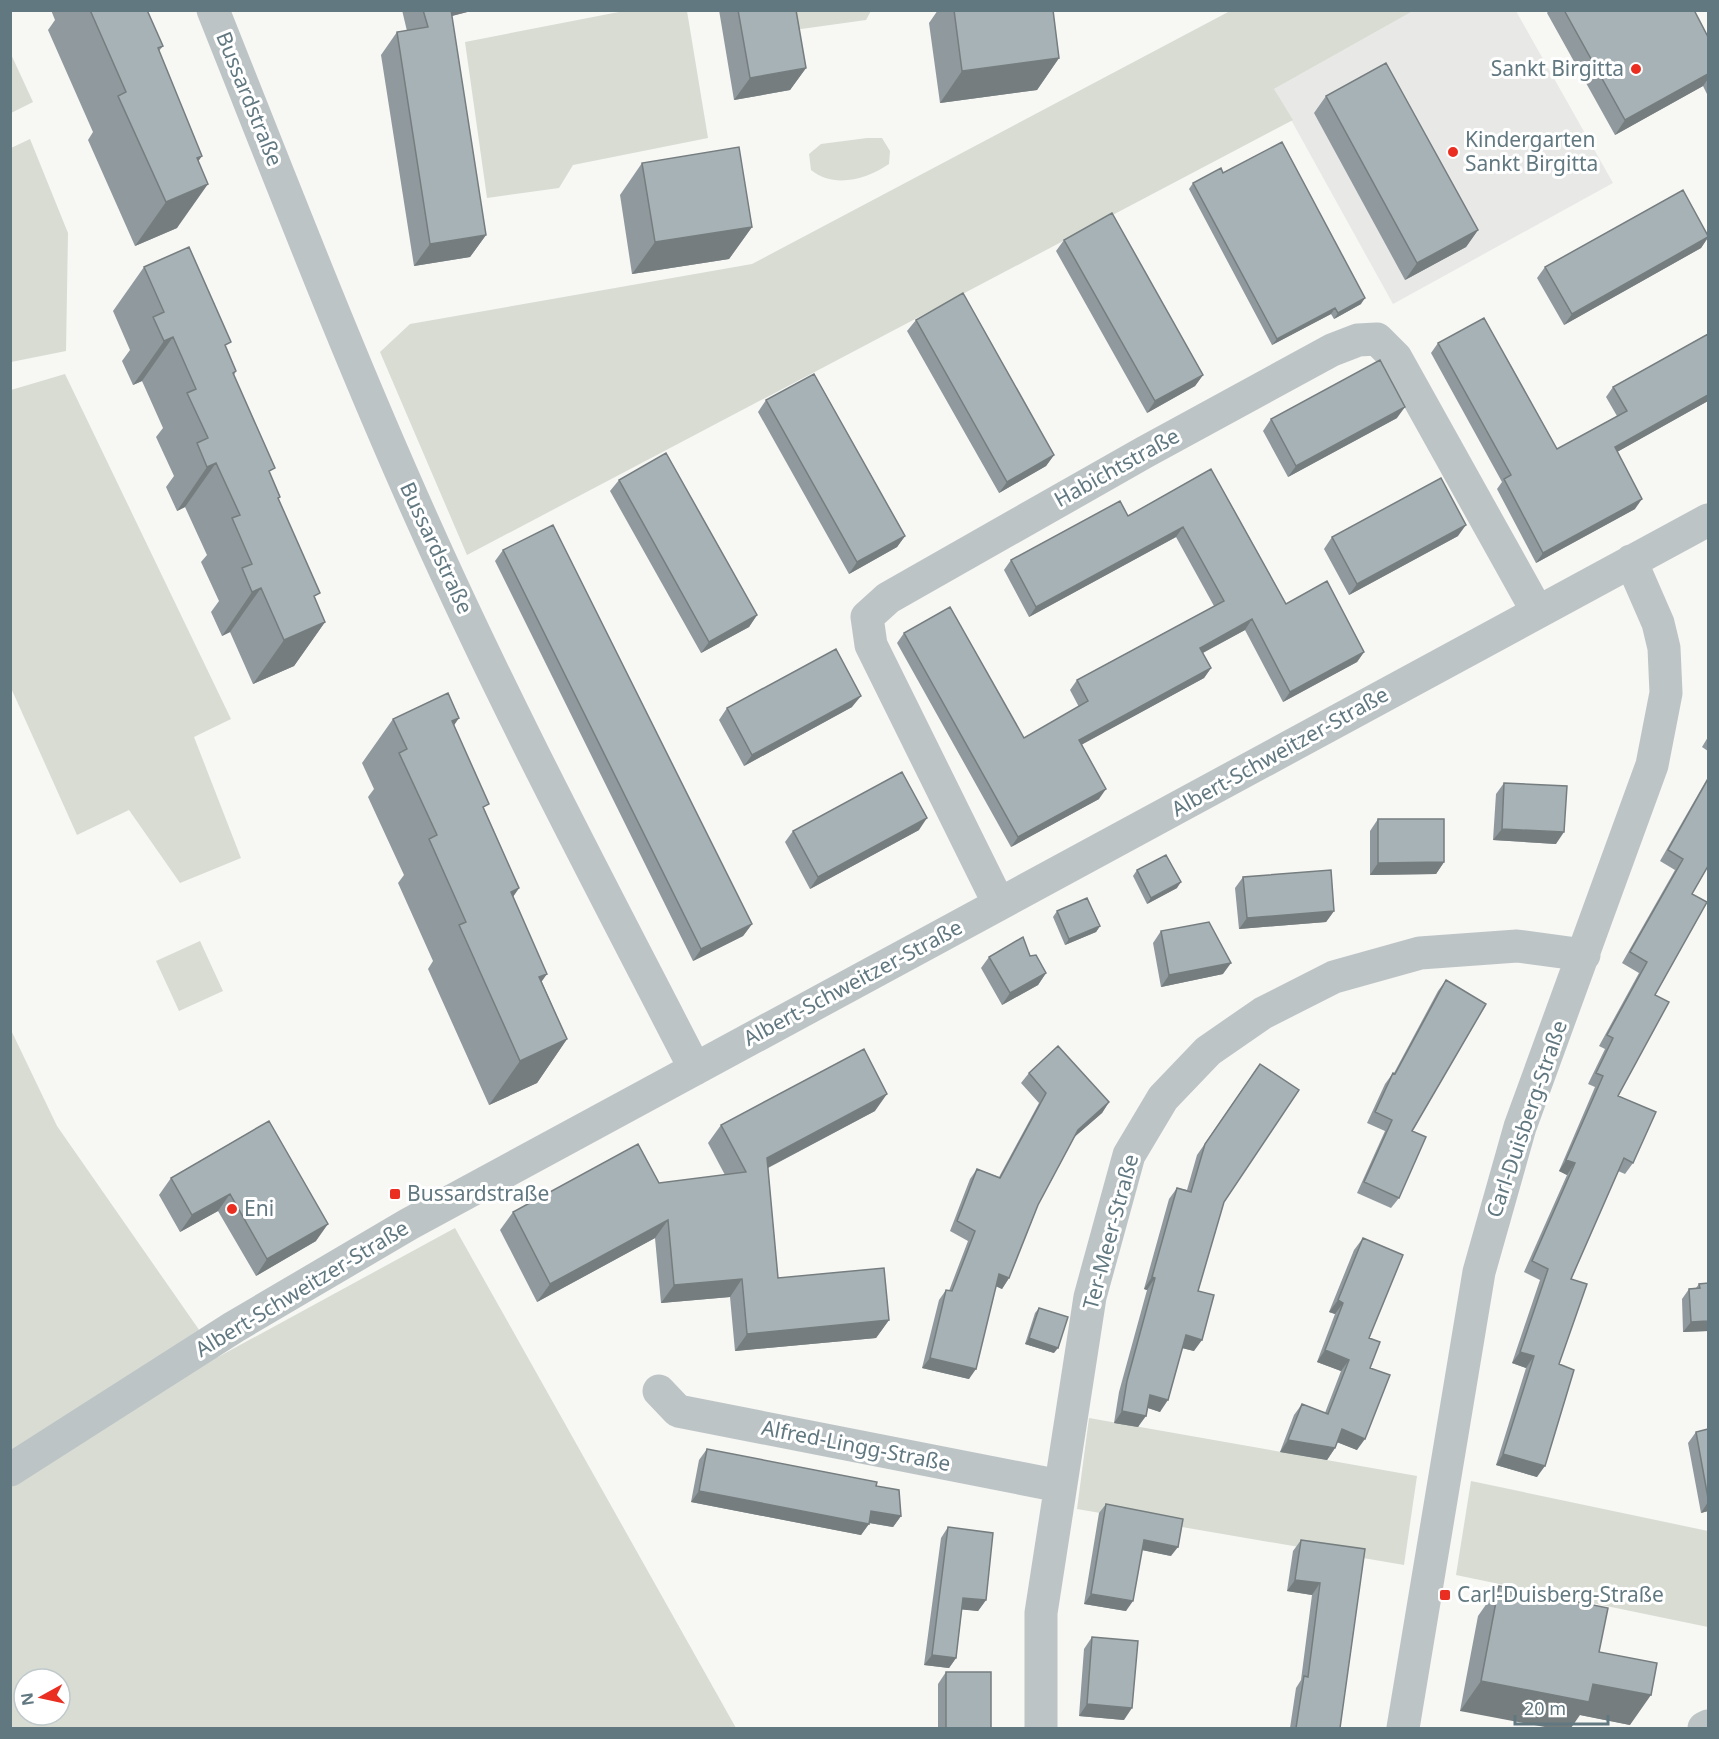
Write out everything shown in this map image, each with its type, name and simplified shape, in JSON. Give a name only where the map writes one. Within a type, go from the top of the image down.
[{"type":"street","name":"Bussardstraße","points":[[213,10],[356,368],[424,525],[500,684],[695,1069]]},
{"type":"street","name":"Habichtstraße","points":[[999,903],[871,645],[867,617],[888,598],[1145,452],[1332,350],[1358,339],[1377,339],[1396,358],[1538,611]]},
{"type":"street","name":"Albert-Schweitzer-Straße","points":[[10,1470],[234,1327],[409,1224],[1708,520]]},
{"type":"street","name":"Carl-Duisberg-Straße","points":[[1403,1728],[1479,1272],[1520,1127],[1652,765],[1666,693],[1665,648],[1658,623],[1631,561]]},
{"type":"street","name":"Ter-Meer-Straße","points":[[1041,1728],[1041,1613],[1090,1297],[1129,1155],[1163,1098],[1208,1051],[1263,1013],[1334,977],[1420,953],[1517,946],[1584,955]]},
{"type":"street","name":"Alfred-Lingg-Straße","points":[[659,1391],[678,1411],[1060,1486]]},
{"type":"street","points":[[1704,1728],[1708,1726]]},
{"type":"shaded area","points":[[624,11],[687,11],[708,138],[573,165],[559,188],[487,198],[465,42]]},
{"type":"shaded area","points":[[791,11],[871,11],[866,20],[794,30]]},
{"type":"shaded area","points":[[1230,11],[1413,11],[1274,89],[1293,120],[467,555],[380,352],[410,324],[752,264]]},
{"type":"shaded area","name":"Kindergarten Sankt Birgitta","points":[[1413,11],[1516,11],[1613,183],[1393,304],[1274,89]]},
{"type":"shaded area","points":[[10,52],[33,102],[11,113],[10,113]]},
{"type":"shaded area","points":[[882,138],[890,151],[889,164],[871,174],[850,180],[830,179],[811,170],[809,154],[821,144]]},
{"type":"shaded area","points":[[30,139],[68,233],[66,351],[11,362],[11,148]]},
{"type":"shaded area","points":[[65,374],[231,719],[194,737],[241,858],[180,883],[129,810],[77,835],[11,688],[11,390]]},
{"type":"shaded area","points":[[200,941],[223,991],[179,1011],[156,961]]},
{"type":"shaded area","points":[[10,1028],[57,1126],[218,1357],[455,1228],[736,1728],[11,1728]]},
{"type":"shaded area","points":[[1089,1418],[1417,1476],[1404,1565],[1077,1509]]},
{"type":"shaded area","points":[[1471,1481],[1708,1531],[1708,1627],[1456,1575]]},
{"type":"building","points":[[90,10],[147,10],[163,46],[158,48],[202,156],[197,158],[208,184],[166,202],[118,96],[126,92]]},
{"type":"building","points":[[423,10],[451,10],[486,235],[430,244],[397,32],[428,27]]},
{"type":"building","points":[[738,10],[796,10],[806,68],[750,78]]},
{"type":"building","points":[[954,10],[1053,10],[1059,58],[962,71]]},
{"type":"building","name":"Sankt Birgitta","points":[[1564,10],[1694,10],[1708,37],[1708,74],[1625,120]]},
{"type":"building","points":[[1386,63],[1478,230],[1417,263],[1326,96]]},
{"type":"building","points":[[1282,142],[1365,298],[1338,313],[1335,308],[1277,339],[1193,183],[1221,168],[1223,173]]},
{"type":"building","points":[[739,147],[752,227],[655,242],[642,163]]},
{"type":"building","points":[[1683,190],[1708,237],[1572,314],[1545,267]]},
{"type":"building","points":[[1112,213],[1203,375],[1155,401],[1064,240]]},
{"type":"building","points":[[189,247],[231,342],[225,345],[236,371],[233,373],[275,468],[269,471],[280,497],[278,498],[320,593],[314,596],[325,622],[284,640],[261,588],[252,592],[242,568],[252,564],[232,518],[240,515],[216,463],[207,467],[197,443],[208,438],[187,393],[196,389],[173,337],[164,341],[153,317],[164,312],[144,267]]},
{"type":"building","points":[[963,293],[1054,455],[1007,482],[916,320]]},
{"type":"building","points":[[1484,318],[1557,449],[1627,411],[1613,387],[1708,334],[1708,395],[1615,447],[1642,499],[1543,553],[1504,479],[1511,475],[1438,343]]},
{"type":"building","points":[[1380,360],[1405,407],[1296,466],[1271,419]]},
{"type":"building","points":[[814,374],[905,536],[857,562],[766,400]]},
{"type":"building","points":[[666,453],[757,615],[709,642],[619,480]]},
{"type":"building","points":[[1211,469],[1286,604],[1327,581],[1364,652],[1290,692],[1252,619],[1200,648],[1211,668],[1079,740],[1106,789],[1018,837],[904,633],[950,607],[1024,738],[1088,701],[1077,680],[1224,601],[1183,527],[1036,607],[1011,560],[1120,501],[1128,516]]},
{"type":"building","points":[[1441,478],[1466,525],[1357,584],[1332,537]]},
{"type":"building","points":[[553,525],[752,924],[701,949],[503,550]]},
{"type":"building","points":[[836,649],[861,696],[752,755],[727,708]]},
{"type":"building","points":[[448,693],[459,718],[452,721],[489,804],[483,807],[519,888],[511,892],[547,974],[539,977],[567,1039],[520,1061],[459,925],[466,922],[429,839],[437,835],[399,753],[407,749],[393,719]]},
{"type":"building","points":[[902,772],[927,818],[818,877],[793,831]]},
{"type":"building","points":[[1708,779],[1708,866],[1692,894],[1707,902],[1655,995],[1669,1002],[1618,1096],[1656,1112],[1633,1163],[1624,1158],[1571,1279],[1587,1284],[1559,1364],[1574,1370],[1545,1466],[1503,1454],[1534,1356],[1520,1352],[1548,1269],[1532,1261],[1575,1163],[1566,1160],[1603,1076],[1596,1073],[1613,1038],[1607,1035],[1647,962],[1630,952],[1683,859],[1668,850]]},
{"type":"building","points":[[1504,783],[1567,786],[1564,832],[1502,829]]},
{"type":"building","points":[[1378,819],[1444,819],[1444,862],[1378,863]]},
{"type":"building","points":[[1166,855],[1181,882],[1151,898],[1137,870]]},
{"type":"building","points":[[1331,870],[1334,911],[1247,918],[1243,877]]},
{"type":"building","points":[[1087,898],[1100,926],[1069,939],[1057,911]]},
{"type":"building","points":[[1209,922],[1231,963],[1169,975],[1161,931]]},
{"type":"building","points":[[1023,937],[1030,956],[1036,955],[1046,973],[1010,993],[989,957]]},
{"type":"building","points":[[1446,980],[1486,1004],[1412,1131],[1426,1137],[1399,1198],[1364,1182],[1392,1120],[1375,1112],[1393,1073],[1395,1074]]},
{"type":"building","points":[[1058,1046],[1109,1102],[1078,1130],[1038,1205],[1009,1278],[999,1274],[976,1369],[930,1358],[946,1290],[952,1291],[975,1231],[957,1221],[977,1169],[1000,1178],[1046,1093],[1029,1073]]},
{"type":"building","points":[[864,1049],[887,1094],[767,1158],[778,1278],[884,1268],[889,1320],[747,1334],[742,1279],[674,1285],[668,1220],[550,1284],[513,1212],[638,1144],[659,1183],[746,1172],[721,1125]]},
{"type":"building","points":[[1260,1064],[1299,1090],[1224,1202],[1198,1291],[1214,1295],[1202,1340],[1186,1335],[1168,1400],[1150,1395],[1146,1416],[1122,1411],[1127,1381],[1155,1278],[1152,1277],[1177,1188],[1191,1192],[1205,1144]]},
{"type":"building","name":"Eni","points":[[269,1121],[328,1224],[267,1259],[230,1194],[192,1215],[171,1178]]},
{"type":"building","points":[[1363,1238],[1403,1255],[1369,1338],[1380,1342],[1370,1368],[1390,1375],[1365,1439],[1342,1429],[1335,1448],[1288,1440],[1302,1404],[1328,1414],[1349,1360],[1325,1350],[1343,1303],[1338,1300]]},
{"type":"building","points":[[1708,1283],[1708,1321],[1691,1322],[1689,1289],[1700,1288],[1699,1284]]},
{"type":"building","points":[[1039,1308],[1068,1317],[1058,1348],[1029,1338]]},
{"type":"building","points":[[1708,1429],[1708,1498],[1696,1432]]},
{"type":"building","points":[[707,1449],[877,1482],[876,1486],[899,1490],[901,1516],[871,1511],[869,1524],[699,1491]]},
{"type":"building","points":[[1106,1504],[1183,1519],[1178,1547],[1144,1540],[1133,1601],[1091,1594]]},
{"type":"building","points":[[948,1527],[993,1533],[986,1600],[963,1598],[956,1658],[932,1655]]},
{"type":"building","points":[[1301,1540],[1365,1549],[1340,1728],[1296,1728],[1304,1676],[1308,1677],[1320,1583],[1295,1580]]},
{"type":"building","points":[[1499,1586],[1608,1608],[1599,1652],[1657,1663],[1651,1695],[1593,1684],[1589,1702],[1481,1681]]},
{"type":"building","points":[[1092,1637],[1138,1641],[1132,1708],[1087,1704]]},
{"type":"building","points":[[946,1672],[991,1672],[991,1728],[946,1728]]},
{"type":"place","name":"Sankt Birgitta","points":[[1636,69]]},
{"type":"place","name":"Kindergarten Sankt Birgitta","points":[[1453,152]]},
{"type":"place","name":"Bussardstraße","points":[[395,1194]]},
{"type":"place","name":"Eni","points":[[232,1209]]},
{"type":"place","name":"Carl-Duisberg-Straße","points":[[1445,1595]]}]
